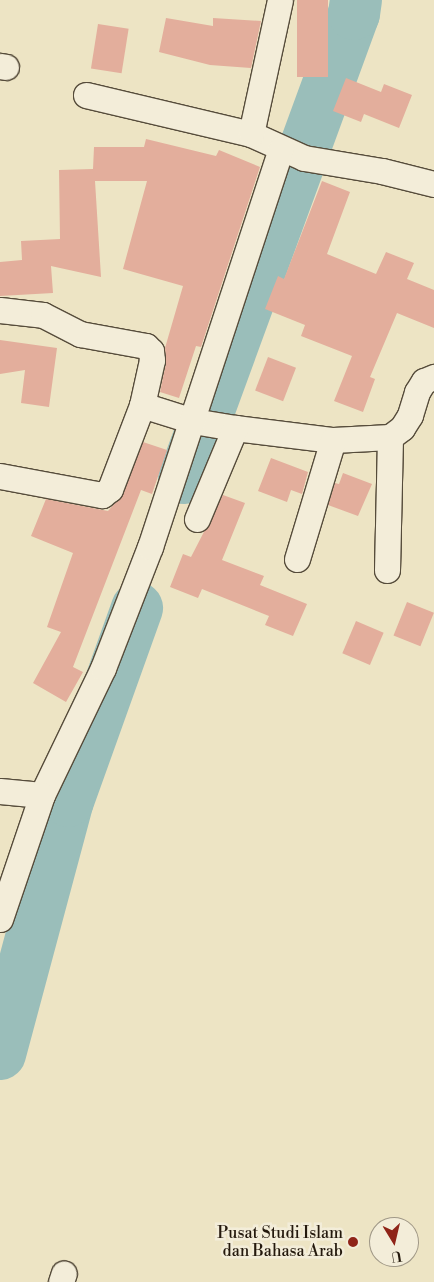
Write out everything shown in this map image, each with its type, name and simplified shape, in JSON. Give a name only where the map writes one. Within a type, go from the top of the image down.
[{"type":"street","points":[[251,134],[280,0]]},
{"type":"street","points":[[86,95],[251,134],[292,153],[382,171],[434,184]]},
{"type":"street","points":[[0,919],[42,795],[126,614],[292,153]]},
{"type":"street","points":[[0,310],[43,315],[80,334],[146,346],[151,351],[152,360],[142,405],[110,489],[102,495],[0,476]]},
{"type":"street","points":[[142,405],[196,421],[232,427],[333,440],[390,437],[402,428],[410,415],[424,381],[434,377]]},
{"type":"street","points":[[197,519],[232,427]]},
{"type":"street","points":[[387,570],[390,437]]},
{"type":"street","points":[[297,559],[333,440]]},
{"type":"street","points":[[0,791],[42,795]]},
{"type":"building","points":[[297,0],[328,0],[328,77],[297,77]]},
{"type":"building","points":[[166,18],[213,26],[213,18],[261,21],[251,68],[210,65],[159,52]]},
{"type":"building","points":[[98,24],[129,29],[122,73],[91,68]]},
{"type":"building","points":[[346,78],[381,92],[384,84],[412,95],[399,128],[364,114],[361,122],[333,111]]},
{"type":"building","points":[[146,139],[216,156],[219,150],[260,167],[201,347],[196,346],[179,398],[160,392],[166,363],[165,348],[183,286],[123,269],[147,181],[95,181],[101,277],[51,266],[53,293],[0,296],[0,262],[22,260],[21,241],[60,239],[59,170],[93,169],[94,147],[144,147]]},
{"type":"building","points":[[322,181],[350,192],[327,254],[376,274],[386,252],[414,263],[407,279],[434,290],[434,328],[397,313],[370,377],[375,379],[363,412],[334,401],[352,356],[301,336],[305,325],[265,309],[278,276],[284,279]]},
{"type":"building","points":[[0,340],[57,348],[49,407],[21,403],[25,370],[0,374]]},
{"type":"building","points":[[268,357],[296,368],[283,401],[255,391]]},
{"type":"building","points":[[143,442],[167,450],[152,494],[141,490],[73,667],[83,672],[66,702],[33,683],[61,632],[47,627],[73,553],[31,536],[46,499],[108,511],[123,494]]},
{"type":"building","points":[[271,458],[308,472],[302,494],[291,490],[287,502],[258,491]]},
{"type":"building","points":[[343,473],[372,484],[358,516],[328,505],[335,483],[339,484]]},
{"type":"building","points":[[223,495],[245,503],[222,560],[264,576],[260,585],[307,604],[293,636],[265,625],[269,616],[202,589],[198,598],[170,587],[183,554],[191,557]]},
{"type":"building","points":[[407,602],[434,613],[420,646],[394,635]]},
{"type":"building","points":[[356,621],[384,633],[370,665],[342,653]]},
{"type":"waterway","points":[[184,478],[354,14],[356,0]]},
{"type":"waterway","points":[[0,1054],[68,801],[137,608]]},
{"type":"place","name":"Pusat Studi Islam dan Bahasa Arab","points":[[353,1242]]}]
